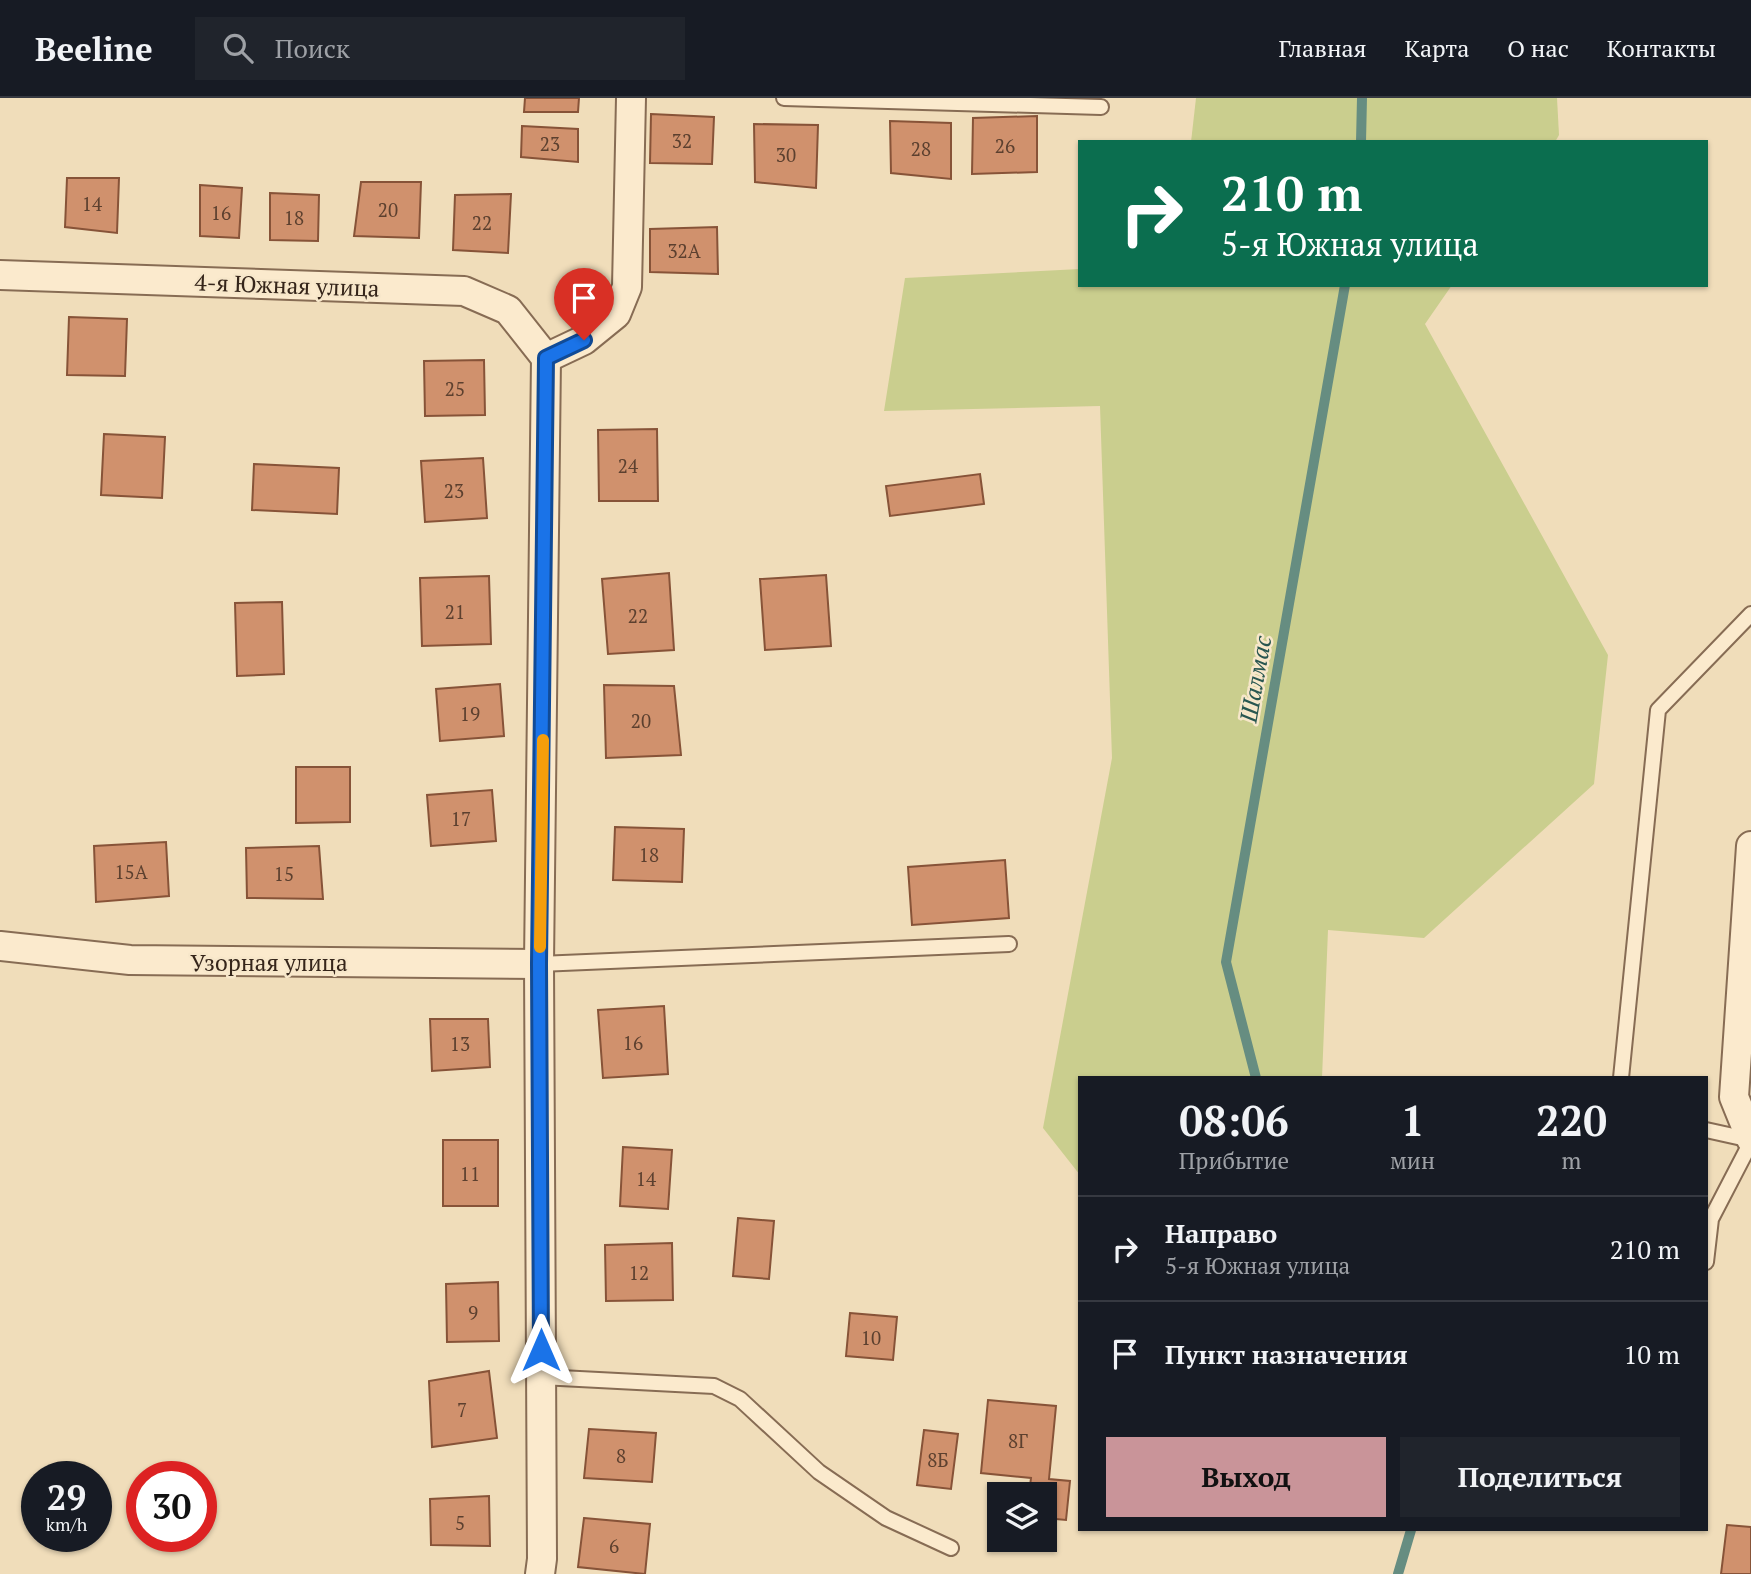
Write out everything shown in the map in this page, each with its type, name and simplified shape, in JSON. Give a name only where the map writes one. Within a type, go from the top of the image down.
[{"type":"street","points":[[540,1574],[539,964],[546,358],[584,340],[616,314],[627,287],[631,98]]},
{"type":"street","name":"4-я Южная улица","points":[[0,275],[464,291],[508,310],[546,358]]},
{"type":"street","points":[[1751,846],[1734,1097],[1751,1140]]},
{"type":"street","name":"Узорная улица","points":[[0,946],[130,960],[539,964]]},
{"type":"lane","points":[[784,98],[1101,107]]},
{"type":"lane","points":[[1621,1076],[1658,710],[1751,614]]},
{"type":"lane","points":[[539,964],[1010,944]]},
{"type":"lane","points":[[1708,1130],[1751,1140],[1711,1219],[1708,1245]]},
{"type":"lane","points":[[541,1377],[714,1386],[740,1399],[819,1472],[852,1496],[886,1518],[951,1548]]},
{"type":"green space","points":[[1196,98],[1557,98],[1559,135],[1556,140],[1191,140]]},
{"type":"green space","points":[[1078,269],[1078,287],[1451,287],[1425,324],[1608,655],[1594,784],[1424,938],[1328,930],[1322,1076],[1078,1076],[1078,1172],[1043,1128],[1112,758],[1100,406],[884,411],[905,278]]},
{"type":"building","points":[[525,98],[579,98],[578,112],[524,112]]},
{"type":"building","points":[[651,114],[714,117],[712,164],[650,163]]},
{"type":"building","points":[[1037,116],[1037,172],[972,174],[973,118]]},
{"type":"building","points":[[890,121],[951,123],[951,179],[891,173]]},
{"type":"building","points":[[754,124],[818,125],[816,188],[755,182]]},
{"type":"building","points":[[522,126],[578,129],[578,162],[521,157]]},
{"type":"building","points":[[67,178],[119,178],[117,233],[65,227]]},
{"type":"building","points":[[361,182],[421,182],[419,238],[354,236]]},
{"type":"building","points":[[200,185],[242,188],[239,238],[200,236]]},
{"type":"building","points":[[270,193],[319,195],[318,241],[270,240]]},
{"type":"building","points":[[511,194],[508,253],[453,250],[455,195]]},
{"type":"building","points":[[717,227],[718,274],[650,272],[650,229]]},
{"type":"building","points":[[69,317],[127,319],[125,376],[67,375]]},
{"type":"building","points":[[484,360],[485,415],[425,416],[424,361]]},
{"type":"building","points":[[657,429],[658,501],[599,501],[598,430]]},
{"type":"building","points":[[104,434],[165,437],[162,498],[101,495]]},
{"type":"building","points":[[483,458],[487,518],[425,522],[421,461]]},
{"type":"building","points":[[254,464],[339,468],[337,514],[252,510]]},
{"type":"building","points":[[980,474],[984,504],[890,516],[886,486]]},
{"type":"building","points":[[669,573],[674,650],[608,654],[602,579]]},
{"type":"building","points":[[826,575],[831,646],[765,650],[760,579]]},
{"type":"building","points":[[489,576],[491,644],[422,646],[420,578]]},
{"type":"building","points":[[282,602],[284,674],[237,676],[235,603]]},
{"type":"building","points":[[500,684],[504,736],[440,741],[436,689]]},
{"type":"building","points":[[604,685],[674,686],[681,755],[606,758]]},
{"type":"building","points":[[296,767],[350,767],[350,822],[296,823]]},
{"type":"building","points":[[492,790],[496,841],[431,846],[427,795]]},
{"type":"building","points":[[615,827],[684,829],[682,882],[613,880]]},
{"type":"building","points":[[166,842],[169,896],[96,902],[94,846]]},
{"type":"building","points":[[319,846],[323,899],[247,898],[246,848]]},
{"type":"building","points":[[1005,860],[1009,918],[912,925],[908,867]]},
{"type":"building","points":[[664,1006],[668,1074],[603,1078],[598,1010]]},
{"type":"building","points":[[430,1019],[488,1019],[490,1067],[432,1071]]},
{"type":"building","points":[[443,1140],[498,1140],[498,1206],[443,1206]]},
{"type":"building","points":[[623,1147],[672,1150],[668,1209],[620,1206]]},
{"type":"building","points":[[738,1218],[774,1221],[769,1279],[733,1276]]},
{"type":"building","points":[[672,1243],[673,1300],[606,1301],[605,1245]]},
{"type":"building","points":[[498,1282],[499,1341],[447,1342],[446,1284]]},
{"type":"building","points":[[850,1313],[897,1317],[893,1360],[846,1356]]},
{"type":"building","points":[[489,1371],[497,1438],[432,1447],[429,1381]]},
{"type":"building","points":[[988,1400],[1056,1406],[1049,1479],[1070,1481],[1066,1520],[1057,1519],[1057,1482],[1030,1482],[1031,1478],[981,1473]]},
{"type":"building","points":[[589,1429],[656,1433],[652,1482],[584,1478]]},
{"type":"building","points":[[924,1430],[958,1434],[951,1489],[917,1485]]},
{"type":"building","points":[[489,1496],[490,1546],[431,1545],[430,1499]]},
{"type":"building","points":[[584,1518],[650,1524],[645,1574],[578,1567]]},
{"type":"building","points":[[1727,1525],[1751,1527],[1751,1574],[1721,1574]]},
{"type":"waterway","name":"Шалмас","points":[[1361,140],[1362,98]]},
{"type":"waterway","name":"Шалмас","points":[[1255,1076],[1226,962],[1345,287]]},
{"type":"waterway","name":"Шалмас","points":[[1398,1574],[1411,1531]]},
{"type":"slow traffic","points":[[540,947],[543,740]]},
{"type":"route","points":[[541,1350],[539,964],[546,358],[584,340]]}]
